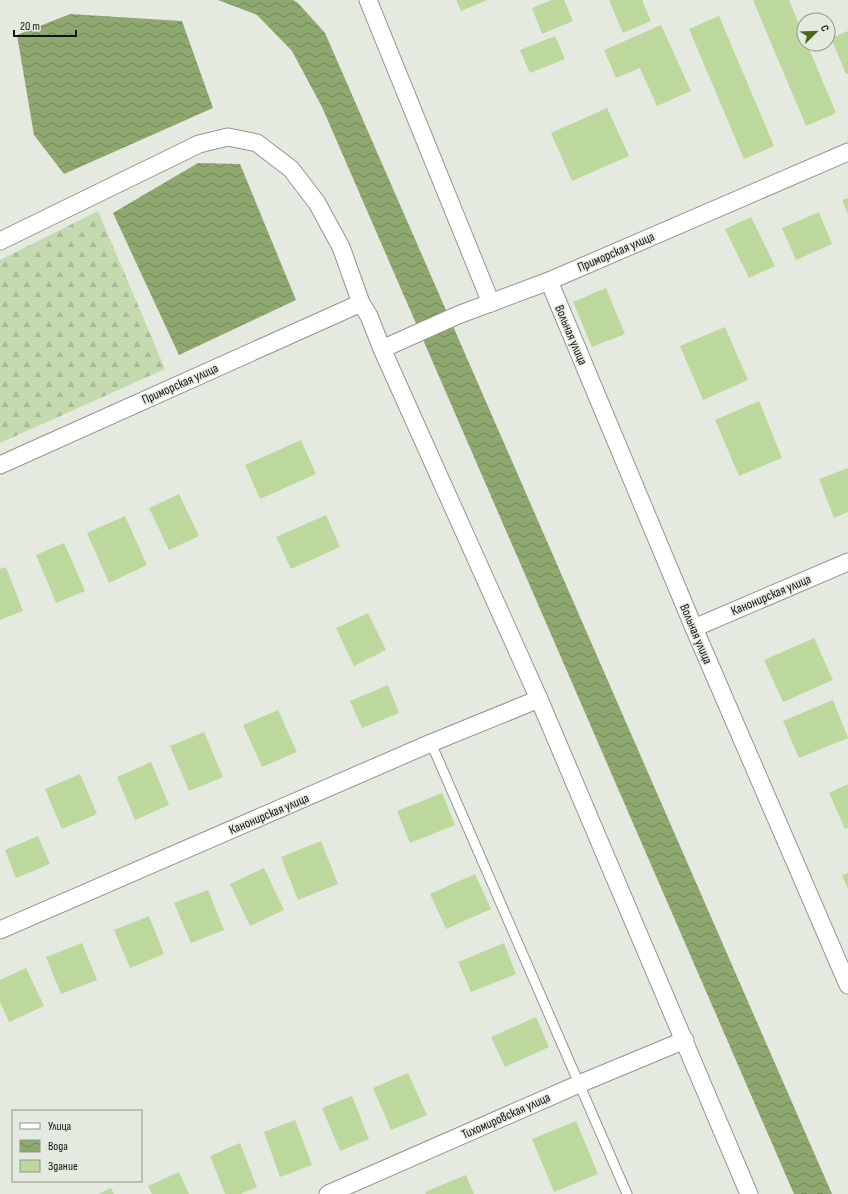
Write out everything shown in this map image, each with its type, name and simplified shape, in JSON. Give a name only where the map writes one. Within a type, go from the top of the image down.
[{"type":"street","points":[[368,0],[491,303]]},
{"type":"street","points":[[0,241],[199,144],[228,137],[257,143],[291,169],[317,203],[341,247],[361,303],[369,316],[382,349],[539,699],[685,1040],[749,1194]]},
{"type":"street","name":"Приморская улица","points":[[382,349],[458,315],[549,281],[848,152]]},
{"type":"street","name":"Вольная улица","points":[[549,281],[694,628],[847,981]]},
{"type":"street","name":"Приморская улица","points":[[0,464],[361,303]]},
{"type":"street","name":"Канонирская улица","points":[[694,628],[848,562]]},
{"type":"street","name":"Канонирская улица","points":[[0,930],[539,699]]},
{"type":"street","name":"Тихомировская улица","points":[[328,1194],[579,1084],[685,1040]]},
{"type":"lane","points":[[431,744],[627,1194]]},
{"type":"green space","points":[[98,211],[165,369],[0,443],[0,260]]},
{"type":"water","points":[[218,0],[293,0],[298,3],[325,33],[832,1194],[794,1194],[322,107],[292,51],[257,15]]},
{"type":"water","points":[[70,14],[182,21],[213,108],[64,174],[34,135],[17,35]]},
{"type":"water","points":[[198,163],[240,164],[296,300],[179,355],[113,213]]},
{"type":"building","points":[[456,0],[487,0],[461,11]]},
{"type":"building","points":[[552,0],[564,0],[573,21],[542,34],[532,8]]},
{"type":"building","points":[[609,0],[642,0],[651,21],[623,33]]},
{"type":"building","points":[[753,0],[789,0],[796,17],[796,52],[810,52],[836,113],[806,126]]},
{"type":"building","points":[[719,16],[774,146],[744,159],[689,29]]},
{"type":"building","points":[[661,25],[691,91],[657,106],[640,68],[616,78],[604,50]]},
{"type":"building","points":[[848,31],[848,74],[846,74],[836,50],[836,36]]},
{"type":"building","points":[[555,36],[565,59],[530,73],[520,50]]},
{"type":"building","points":[[607,108],[629,156],[572,181],[551,133]]},
{"type":"building","points":[[848,198],[848,214],[842,200]]},
{"type":"building","points":[[819,212],[832,244],[796,260],[782,228]]},
{"type":"building","points":[[751,217],[775,266],[749,278],[725,229]]},
{"type":"building","points":[[606,288],[625,334],[592,347],[573,302]]},
{"type":"building","points":[[725,327],[748,380],[703,400],[680,346]]},
{"type":"building","points":[[759,401],[782,458],[739,476],[715,420]]},
{"type":"building","points":[[301,440],[316,474],[260,499],[245,465]]},
{"type":"building","points":[[848,468],[848,512],[834,518],[819,479]]},
{"type":"building","points":[[179,494],[199,536],[169,550],[149,508]]},
{"type":"building","points":[[326,515],[340,547],[291,569],[276,537]]},
{"type":"building","points":[[125,516],[147,565],[109,583],[87,533]]},
{"type":"building","points":[[64,543],[85,591],[56,603],[36,555]]},
{"type":"building","points":[[6,567],[23,611],[0,620],[0,569]]},
{"type":"building","points":[[368,613],[386,650],[354,666],[336,628]]},
{"type":"building","points":[[814,638],[833,680],[783,702],[764,660]]},
{"type":"building","points":[[388,685],[399,713],[362,728],[350,701]]},
{"type":"building","points":[[833,700],[848,738],[799,758],[783,721]]},
{"type":"building","points":[[278,710],[297,752],[262,767],[243,725]]},
{"type":"building","points":[[204,732],[223,777],[189,791],[170,746]]},
{"type":"building","points":[[151,762],[169,805],[135,820],[117,777]]},
{"type":"building","points":[[80,774],[97,814],[62,829],[45,789]]},
{"type":"building","points":[[848,784],[848,828],[845,829],[829,793]]},
{"type":"building","points":[[442,793],[455,825],[410,843],[397,811]]},
{"type":"building","points":[[38,836],[50,864],[16,878],[5,850]]},
{"type":"building","points":[[321,841],[338,884],[298,900],[281,857]]},
{"type":"building","points":[[264,868],[284,910],[250,926],[230,884]]},
{"type":"building","points":[[848,873],[848,889],[842,875]]},
{"type":"building","points":[[475,874],[491,909],[446,929],[430,894]]},
{"type":"building","points":[[208,890],[224,930],[191,943],[174,903]]},
{"type":"building","points":[[149,916],[164,954],[130,968],[114,930]]},
{"type":"building","points":[[82,943],[97,980],[61,994],[46,957]]},
{"type":"building","points":[[504,943],[516,974],[471,992],[458,962]]},
{"type":"building","points":[[26,968],[44,1006],[9,1022],[0,1002],[0,980]]},
{"type":"building","points":[[536,1017],[549,1047],[505,1067],[491,1037]]},
{"type":"building","points":[[408,1073],[427,1115],[391,1130],[373,1088]]},
{"type":"building","points":[[352,1096],[369,1139],[340,1151],[322,1108]]},
{"type":"building","points":[[295,1120],[312,1165],[280,1177],[264,1132]]},
{"type":"building","points":[[576,1121],[598,1174],[554,1192],[532,1139]]},
{"type":"building","points":[[240,1143],[257,1187],[240,1194],[225,1194],[210,1156]]},
{"type":"building","points":[[179,1172],[189,1194],[152,1194],[148,1186]]},
{"type":"building","points":[[466,1175],[474,1194],[426,1194],[425,1192]]},
{"type":"building","points":[[111,1188],[114,1194],[98,1194]]}]
